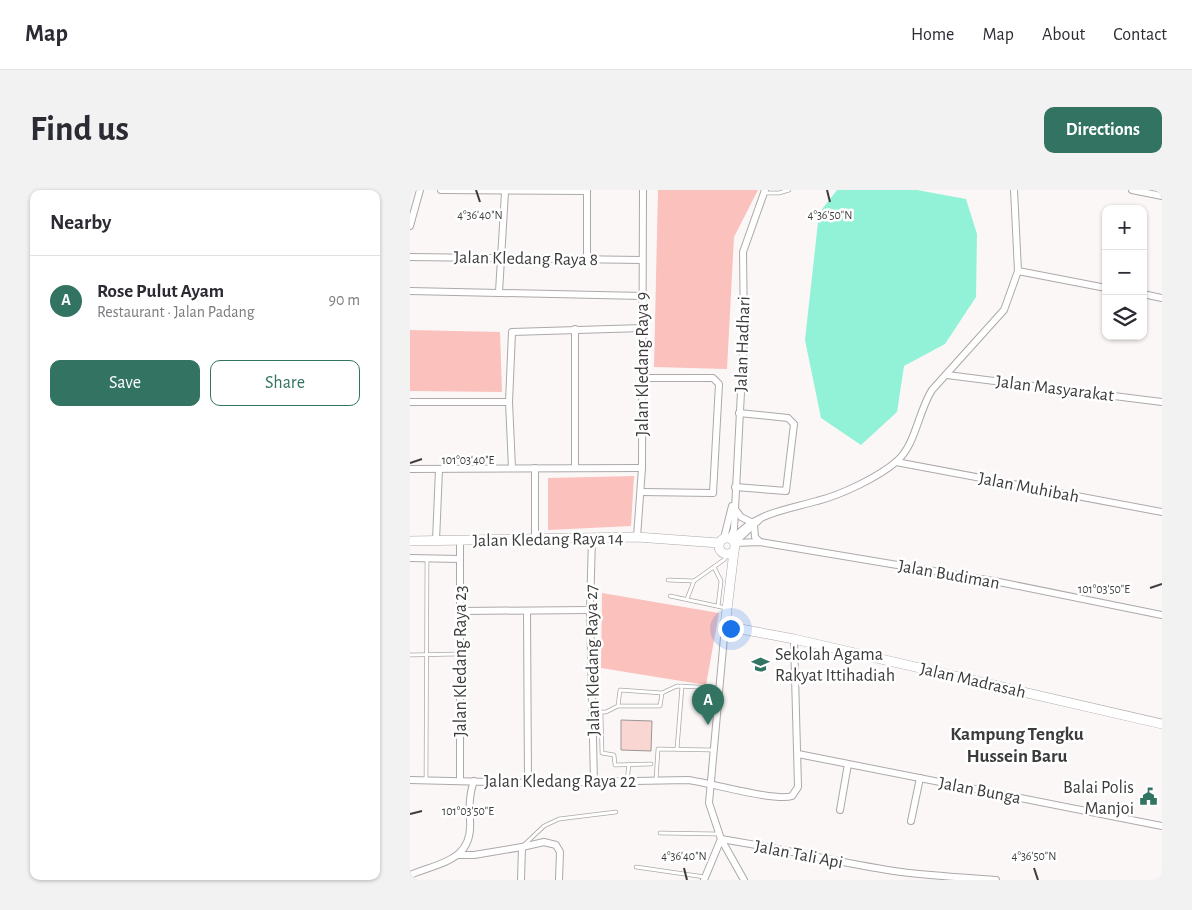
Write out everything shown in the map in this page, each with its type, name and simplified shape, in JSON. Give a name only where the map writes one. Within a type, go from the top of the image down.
[{"type":"street","points":[[410,226],[420,190]]},
{"type":"street","points":[[441,190],[505,192],[587,190],[587,258]]},
{"type":"street","name":"Jalan Kledang Raya 9","points":[[637,537],[642,468],[643,190]]},
{"type":"street","points":[[729,542],[765,514],[834,495],[896,462],[911,441],[925,401],[932,390],[947,376],[1004,310],[1018,271],[1014,190]]},
{"type":"street","points":[[1132,190],[1162,196]]},
{"type":"street","points":[[499,292],[505,192]]},
{"type":"street","name":"Jalan Hadhari","points":[[729,542],[734,504],[744,334],[743,252],[764,192]]},
{"type":"street","name":"Jalan Kledang Raya 8","points":[[410,257],[642,260]]},
{"type":"street","points":[[1018,271],[1102,287]]},
{"type":"street","points":[[410,291],[643,296]]},
{"type":"street","points":[[1147,295],[1162,298]]},
{"type":"street","points":[[512,468],[510,402],[512,332],[643,328]]},
{"type":"street","points":[[575,330],[575,468]]},
{"type":"street","name":"Jalan Masyarakat","points":[[947,376],[1162,402]]},
{"type":"street","points":[[641,492],[713,493],[719,384],[713,378],[643,378]]},
{"type":"street","points":[[410,402],[510,402]]},
{"type":"street","points":[[735,487],[786,491],[794,424],[788,418],[739,413]]},
{"type":"street","name":"Jalan Muhibah","points":[[896,462],[1162,512]]},
{"type":"street","points":[[535,540],[536,468]]},
{"type":"street","points":[[410,469],[642,468]]},
{"type":"street","points":[[436,541],[439,469]]},
{"type":"street","points":[[734,504],[741,517],[753,523]]},
{"type":"street","points":[[753,523],[755,537],[760,542]]},
{"type":"street","name":"Jalan Kledang Raya 14","points":[[410,541],[637,537],[729,542]]},
{"type":"street","name":"Jalan Kledang Raya 27","points":[[592,538],[590,610],[594,782]]},
{"type":"street","name":"Jalan Kledang Raya 14","points":[[687,539],[723,555]]},
{"type":"street","name":"Jalan Kledang Raya 23","points":[[460,540],[460,781]]},
{"type":"street","points":[[728,592],[723,555],[729,554],[729,542]]},
{"type":"street","points":[[729,542],[728,592],[722,607],[725,626],[709,803],[720,837],[744,880]]},
{"type":"street","name":"Jalan Budiman","points":[[729,542],[760,542],[998,582],[1162,615]]},
{"type":"street","points":[[410,558],[460,558]]},
{"type":"street","points":[[460,611],[527,612],[590,610]]},
{"type":"street","points":[[527,612],[528,782]]},
{"type":"street","name":"Jalan Madrasah","points":[[725,626],[794,639],[1162,724]]},
{"type":"street","points":[[710,783],[779,798],[792,796],[798,787],[794,639]]},
{"type":"street","name":"Jalan Bunga","points":[[798,754],[1162,826]]},
{"type":"street","points":[[840,810],[848,764]]},
{"type":"street","points":[[911,821],[920,778]]},
{"type":"street","name":"Jalan Kledang Raya 22","points":[[410,780],[528,782],[656,780],[710,783]]},
{"type":"street","points":[[460,855],[468,844],[471,829],[470,790],[474,781]]},
{"type":"street","points":[[705,879],[720,837]]},
{"type":"street","name":"Jalan Tali Api","points":[[720,837],[896,872],[996,880]]},
{"type":"street","points":[[410,875],[460,855],[474,855],[544,842],[556,845],[560,852],[562,879]]},
{"type":"street","points":[[521,880],[522,847]]},
{"type":"lane","points":[[764,192],[780,193],[788,190]]},
{"type":"lane","points":[[687,599],[694,581],[714,567],[723,555]]},
{"type":"lane","points":[[426,780],[425,655],[427,558]]},
{"type":"lane","points":[[670,596],[722,607],[721,582],[714,567]]},
{"type":"lane","points":[[668,580],[694,581]]},
{"type":"lane","points":[[410,655],[459,654]]},
{"type":"lane","points":[[618,706],[620,690],[662,693],[677,686],[719,688]]},
{"type":"lane","points":[[677,749],[682,686]]},
{"type":"lane","points":[[593,712],[601,712],[618,706],[660,706],[662,693]]},
{"type":"lane","points":[[601,712],[602,753],[614,755],[615,765],[651,764]]},
{"type":"lane","points":[[656,780],[658,750],[713,750]]},
{"type":"lane","points":[[627,781],[629,764]]},
{"type":"lane","points":[[522,847],[544,826],[559,819],[616,812]]},
{"type":"lane","points":[[660,833],[720,837]]},
{"type":"lane","points":[[636,867],[705,879]]},
{"type":"shaded area","points":[[658,190],[758,190],[734,237],[727,369],[654,367]]},
{"type":"shaded area","points":[[837,190],[917,190],[966,199],[977,234],[976,297],[945,344],[904,366],[897,412],[861,445],[821,418],[805,340],[819,213]]},
{"type":"shaded area","points":[[410,330],[500,332],[502,392],[410,391]]},
{"type":"shaded area","points":[[634,476],[631,526],[548,530],[548,478]]},
{"type":"shaded area","points":[[602,593],[719,613],[706,685],[601,668]]},
{"type":"building","points":[[621,720],[652,721],[651,751],[621,750]]},
{"type":"place","name":"Sekolah Agama Rakyat Ittihadiah","points":[[761,664]]},
{"type":"place","name":"Rose Pulut Ayam","points":[[708,725]]},
{"type":"place","name":"Balai Polis Manjoi","points":[[1148,797]]},
{"type":"district","name":"Kampung Tengku Hussein Baru","points":[[1017,744]]}]
